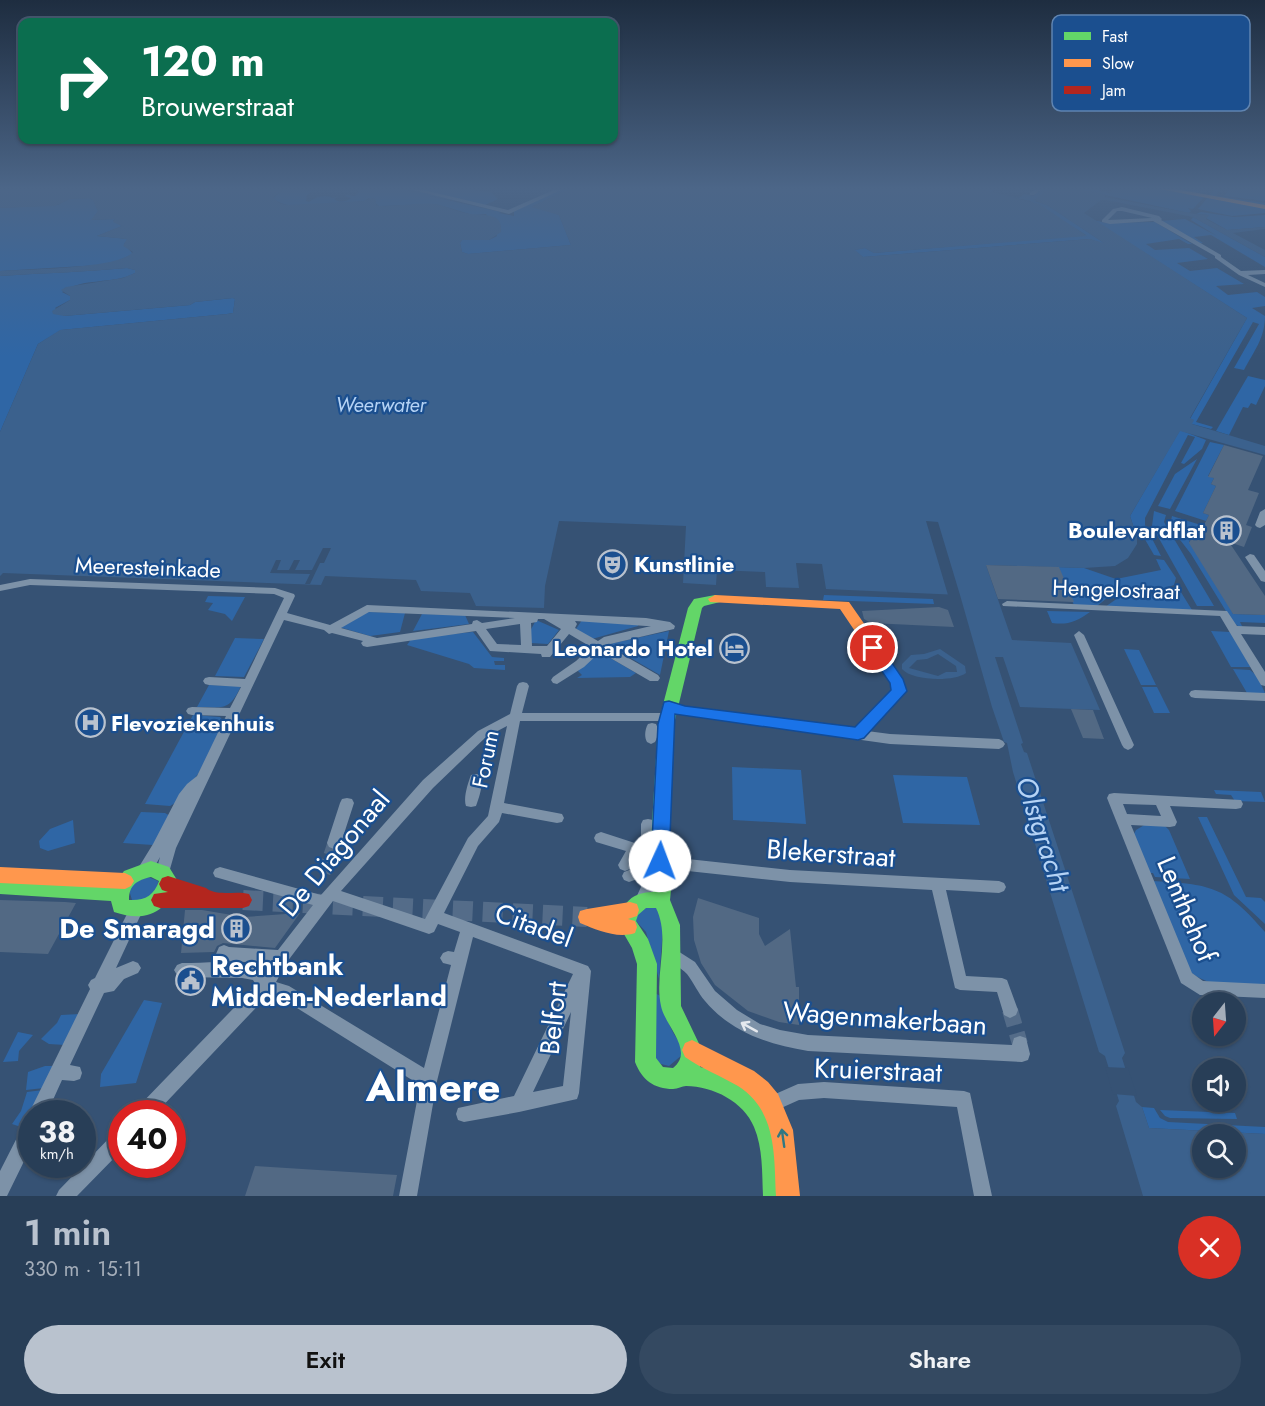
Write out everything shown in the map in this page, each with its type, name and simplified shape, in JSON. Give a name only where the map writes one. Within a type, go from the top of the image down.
[{"type":"main road","points":[[775,1196],[771,1141],[765,1121],[765,1108],[755,1084],[693,1050],[678,1025],[672,1009],[669,990],[669,911],[661,900],[663,880],[655,864],[668,712],[695,608],[699,602],[708,599],[835,603],[844,606],[850,611],[897,682],[899,691],[858,734]]},
{"type":"main road","points":[[206,899],[166,878],[144,870],[125,881],[118,894],[121,906],[136,910],[160,900],[186,902],[206,899],[243,900]]},
{"type":"main road","points":[[0,875],[125,881]]},
{"type":"main road","points":[[160,900],[166,878]]},
{"type":"main road","points":[[0,886],[118,894]]},
{"type":"main road","points":[[628,927],[604,924],[586,917],[630,909],[642,900],[661,900]]},
{"type":"main road","points":[[630,909],[626,922],[641,945],[646,964],[645,1062],[650,1071],[667,1080],[683,1075],[697,1076],[728,1085],[778,1114],[783,1131],[788,1196]]},
{"type":"main road","points":[[683,1075],[692,1061],[693,1050]]},
{"type":"street","points":[[1199,245],[1241,273],[1265,285]]},
{"type":"street","points":[[1241,273],[1265,272]]},
{"type":"street","points":[[1260,525],[1265,512]]},
{"type":"street","points":[[1250,557],[1265,579]]},
{"type":"street","name":"Meeresteinkade","points":[[0,588],[30,582],[288,593],[291,599],[248,683]]},
{"type":"street","name":"Hengelostraat","points":[[1007,604],[1222,613],[1233,630]]},
{"type":"street","points":[[329,630],[367,608],[578,616],[646,622],[668,620],[604,641],[580,664],[557,680]]},
{"type":"street","points":[[473,613],[478,627],[494,648],[548,652],[578,616]]},
{"type":"street","points":[[287,617],[370,641],[525,621],[546,616],[654,678]]},
{"type":"street","points":[[525,621],[526,649]]},
{"type":"street","points":[[1233,630],[1265,631]]},
{"type":"street","points":[[1233,630],[1265,682]]},
{"type":"street","points":[[1079,636],[1128,745]]},
{"type":"street","points":[[166,878],[169,848],[248,683],[209,681]]},
{"type":"street","points":[[523,686],[515,717],[685,711],[891,739],[999,744]]},
{"type":"street","points":[[1195,694],[1265,697]]},
{"type":"street","points":[[192,711],[234,712]]},
{"type":"street","name":"Forum","points":[[428,784],[482,734],[515,717]]},
{"type":"street","name":"Forum","points":[[496,810],[515,717]]},
{"type":"street","points":[[144,870],[153,859],[189,789],[204,778]]},
{"type":"street","name":"Forum","points":[[471,802],[476,779]]},
{"type":"street","name":"De Diagonaal","points":[[156,1100],[265,987],[282,957],[327,898],[428,784]]},
{"type":"street","name":"Lenthehof","points":[[1236,804],[1114,798],[1186,978],[1200,988],[1265,991]]},
{"type":"street","name":"Lenthehof","points":[[1123,819],[1170,822],[1161,801]]},
{"type":"street","points":[[334,843],[347,803]]},
{"type":"street","points":[[221,874],[327,898],[429,927],[473,842],[494,818],[496,810],[557,818]]},
{"type":"street","points":[[642,900],[652,878],[655,864],[648,824]]},
{"type":"street","points":[[601,838],[635,848],[655,864]]},
{"type":"street","points":[[635,848],[627,870],[644,871],[655,864]]},
{"type":"street","name":"Blekerstraat","points":[[655,864],[790,876],[999,887]]},
{"type":"street","points":[[938,884],[960,983],[1002,985],[1010,1010]]},
{"type":"street","points":[[44,1100],[66,1073],[98,985],[136,910]]},
{"type":"street","name":"Citadel","points":[[435,915],[583,970]]},
{"type":"street","name":"Citadel","points":[[408,1196],[454,959],[468,928]]},
{"type":"street","points":[[224,952],[223,954],[282,957]]},
{"type":"street","name":"Wagenmakerbaan","points":[[670,952],[692,968],[711,998],[745,1025],[778,1038],[805,1042],[1021,1049]]},
{"type":"street","points":[[98,985],[109,986],[122,971],[133,968]]},
{"type":"street","points":[[182,970],[242,971],[258,974],[265,987],[284,991],[429,1081]]},
{"type":"street","name":"Belfort","points":[[464,1114],[571,1093],[583,970]]},
{"type":"street","name":"Belfort","points":[[519,1104],[583,970]]},
{"type":"street","name":"Kruierstraat","points":[[765,1108],[803,1091],[825,1090],[964,1099],[983,1196]]},
{"type":"street","points":[[65,1196],[108,1151]]},
{"type":"street","points":[[0,1190],[18,1154]]},
{"type":"shaded area","points":[[0,245],[125,245],[133,254],[100,265],[0,271]]},
{"type":"shaded area","points":[[460,245],[571,245],[468,254],[462,252]]},
{"type":"shaded area","points":[[970,245],[1017,245],[863,257],[854,250],[865,248],[874,253]]},
{"type":"shaded area","points":[[1132,245],[1147,245],[1155,250],[1189,248],[1208,259],[1177,263],[1190,271],[1217,268],[1244,284],[1216,286],[1228,295],[1257,292],[1265,297],[1265,306],[1252,308],[1265,316],[1265,324],[1261,338],[1244,370],[1234,368],[1259,324],[1253,322],[1196,422],[1213,427],[1211,429],[1192,424],[1190,419],[1247,318]]},
{"type":"shaded area","points":[[1228,245],[1243,245],[1265,257],[1265,267]]},
{"type":"shaded area","points":[[127,268],[135,270],[135,273],[117,279],[70,287],[62,292],[70,296],[70,300],[55,308],[64,316],[190,305],[195,302],[233,298],[235,299],[233,313],[61,330],[38,344],[0,432],[0,276]]},
{"type":"shaded area","points":[[1248,376],[1265,380],[1265,386],[1256,405],[1251,403],[1248,408],[1243,407],[1229,435],[1216,431]]},
{"type":"shaded area","points":[[1180,430],[1206,440],[1202,449],[1184,464],[1181,463],[1195,437],[1188,435],[1145,518],[1145,525],[1161,556],[1154,555],[1143,536],[1135,531],[1130,516]]},
{"type":"shaded area","points":[[1210,442],[1224,445],[1208,476],[1214,478],[1211,484],[1216,486],[1203,513],[1209,515],[1206,521],[1175,511]]},
{"type":"shaded area","points":[[1197,459],[1170,509],[1158,506],[1175,474]]},
{"type":"shaded area","points":[[1154,511],[1166,515],[1164,522],[1214,606],[1197,606],[1152,526]]},
{"type":"shaded area","points":[[1172,516],[1204,526],[1201,531],[1195,530],[1189,542],[1205,547],[1233,614],[1265,615],[1265,623],[1240,622],[1243,628],[1232,621],[1191,554],[1170,525]]},
{"type":"shaded area","points":[[1156,559],[1164,560],[1176,578],[1174,585],[1163,589],[1117,590],[1097,606],[1074,605],[1056,567],[1084,568],[1116,579],[1161,570]]},
{"type":"shaded area","points":[[1179,589],[1192,610],[1105,607],[1125,593],[1165,594]]},
{"type":"shaded area","points":[[824,595],[933,599],[934,604],[823,600]]},
{"type":"shaded area","points":[[208,596],[245,597],[232,621],[225,614],[208,610],[213,603],[205,602]]},
{"type":"shaded area","points":[[1047,611],[1090,612],[1072,622],[1058,624],[1052,623]]},
{"type":"shaded area","points":[[368,612],[405,613],[400,632],[370,636],[339,627]]},
{"type":"shaded area","points":[[422,614],[465,615],[469,624],[413,631]]},
{"type":"shaded area","points":[[536,620],[559,630],[548,644],[531,643],[528,635]]},
{"type":"shaded area","points":[[582,620],[638,626],[592,639],[576,629]]},
{"type":"shaded area","points":[[669,631],[660,675],[608,645],[609,644]]},
{"type":"shaded area","points":[[1211,631],[1230,632],[1251,667],[1231,667]]},
{"type":"shaded area","points":[[473,632],[492,657],[504,658],[504,661],[494,661],[495,665],[505,665],[505,670],[474,668],[469,664],[407,645],[412,638]]},
{"type":"shaded area","points":[[235,638],[264,639],[244,677],[215,676]]},
{"type":"shaded area","points":[[1124,649],[1139,650],[1156,685],[1141,685]]},
{"type":"shaded area","points":[[600,652],[636,673],[630,677],[577,678],[582,675],[578,671],[594,653]]},
{"type":"shaded area","points":[[1233,669],[1250,670],[1257,676],[1265,693],[1247,693]]},
{"type":"shaded area","points":[[209,685],[241,686],[229,704],[219,707],[197,707]]},
{"type":"shaded area","points":[[1142,687],[1157,687],[1170,713],[1154,713]]},
{"type":"shaded area","points":[[193,715],[220,717],[225,723],[198,774],[175,803],[170,806],[145,804]]},
{"type":"shaded area","points":[[732,767],[801,770],[806,824],[733,820]]},
{"type":"shaded area","points":[[893,775],[967,777],[980,825],[903,823]]},
{"type":"shaded area","points":[[1214,790],[1261,792],[1265,802],[1235,801],[1231,795],[1216,794]]},
{"type":"shaded area","points":[[141,812],[165,813],[170,816],[153,845],[123,843]]},
{"type":"shaded area","points":[[1198,817],[1207,817],[1246,897],[1261,898],[1265,902],[1265,924],[1234,895]]},
{"type":"shaded area","points":[[73,820],[75,843],[48,851],[40,848],[39,841],[50,829]]},
{"type":"shaded area","points":[[1146,824],[1164,825],[1169,830],[1190,879],[1155,877],[1153,873],[1148,873],[1134,834]]},
{"type":"shaded area","points":[[148,877],[158,881],[156,890],[146,899],[132,900],[129,890],[134,882]]},
{"type":"shaded area","points":[[1151,881],[1203,886],[1216,890],[1239,905],[1265,932],[1265,987],[1215,984],[1188,970]]},
{"type":"shaded area","points":[[650,906],[658,908],[664,916],[659,979],[646,932],[636,921],[637,911]]},
{"type":"shaded area","points":[[654,993],[661,996],[671,1028],[682,1045],[682,1055],[669,1066],[655,1059]]},
{"type":"shaded area","points":[[144,1000],[162,1003],[136,1083],[100,1087],[101,1074]]},
{"type":"shaded area","points":[[80,1014],[65,1045],[49,1044],[41,1039],[57,1023],[61,1015]]},
{"type":"shaded area","points":[[18,1032],[33,1035],[19,1051],[18,1061],[3,1062]]},
{"type":"shaded area","points":[[45,1066],[54,1066],[44,1088],[26,1090],[28,1072]]},
{"type":"shaded area","points":[[43,1090],[38,1100],[24,1100],[27,1092]]},
{"type":"shaded area","points":[[1142,1107],[1154,1108],[1160,1118],[1168,1122],[1207,1124],[1192,1124],[1192,1130],[1149,1128]]},
{"type":"shaded area","points":[[1160,1110],[1235,1113],[1237,1119],[1170,1118]]},
{"type":"shaded area","points":[[18,1115],[18,1126],[12,1124]]},
{"type":"shaded area","points":[[1246,1126],[1265,1127],[1265,1134],[1246,1133]]},
{"type":"water","name":"Weerwater","points":[[124,245],[460,245],[462,252],[468,254],[571,245],[977,245],[874,253],[865,248],[855,250],[863,257],[1017,245],[1133,245],[1247,318],[1190,418],[1194,420],[1192,424],[1265,446],[1265,455],[1180,431],[1130,516],[1137,544],[1128,558],[1115,566],[1084,568],[986,565],[1012,640],[1071,643],[1100,710],[1020,707],[1003,657],[995,657],[1023,743],[1021,744],[1024,752],[1027,753],[1125,1053],[1122,1058],[1136,1102],[1142,1107],[1149,1128],[1192,1130],[1192,1178],[1246,1178],[1246,1133],[1265,1134],[1265,1196],[1143,1196],[1116,1106],[1119,1101],[1105,1056],[1099,1052],[1013,772],[1007,743],[1004,742],[992,707],[960,595],[826,589],[822,564],[796,563],[799,588],[766,587],[765,572],[717,570],[716,585],[683,583],[686,526],[559,521],[545,586],[544,608],[476,606],[470,593],[421,591],[416,580],[325,576],[321,585],[3,573],[0,576],[0,432],[38,344],[60,330],[233,313],[235,299],[64,316],[53,314],[52,311],[70,300],[70,296],[61,290],[66,287],[123,278],[135,273],[135,270],[127,268],[0,276],[0,271],[92,265],[124,258],[133,252]]},
{"type":"water","name":"Weerwater","points":[[1243,245],[1255,245],[1265,250],[1265,257]]},
{"type":"water","points":[[940,649],[965,666],[966,673],[952,678],[933,679],[915,676],[902,669],[902,664],[911,655]],"holes":[[[938,654],[956,666],[957,672],[946,672],[938,676],[909,668],[917,660]]]},
{"type":"pier","points":[[926,521],[938,522],[960,595],[948,595]]},
{"type":"pier","points":[[323,548],[331,548],[324,563],[320,563],[310,584],[305,584],[310,574],[270,573],[276,560],[281,560],[277,570],[289,570],[294,560],[300,560],[295,570],[312,570]]},
{"type":"pier","points":[[1105,1067],[1128,1068],[1137,1096],[1113,1094]]},
{"type":"building","name":"Boulevardflat","points":[[1224,445],[1263,456],[1248,490],[1259,493],[1246,525],[1252,527],[1244,547],[1229,542],[1265,596],[1265,615],[1233,614],[1189,543],[1195,529],[1201,531],[1209,515],[1203,513],[1216,486],[1211,484],[1214,478],[1208,477]]},
{"type":"building","points":[[986,565],[1059,567],[1074,602],[998,599]]},
{"type":"building","points":[[939,607],[948,610],[954,627],[871,623],[864,619],[862,611]]},
{"type":"building","points":[[1071,709],[1093,710],[1104,739],[1083,738]]},
{"type":"building","points":[[698,898],[759,918],[759,934],[765,946],[790,929],[796,987],[799,987],[799,1025],[779,1022],[748,1011],[715,985],[701,963],[694,940],[693,917]]},
{"type":"building","points":[[0,900],[76,903],[48,954],[0,952]]},
{"type":"building","name":"De Smaragd","points":[[185,910],[202,910],[244,917],[300,913],[275,948],[223,943],[217,946],[214,952],[181,953]]},
{"type":"building","points":[[255,1166],[397,1175],[393,1196],[245,1196]]},
{"type":"tunnel","points":[[324,873],[334,843]]},
{"type":"tunnel","points":[[243,900],[587,917]]},
{"type":"tunnel","points":[[1010,1010],[1020,1044]]},
{"type":"traffic: fast","points":[[661,900],[663,880],[658,874],[666,724],[695,608],[699,602],[715,599]]},
{"type":"traffic: fast","points":[[151,869],[163,872],[168,880],[162,895],[157,901],[144,908],[121,906],[120,891],[126,880],[137,873],[151,869]]},
{"type":"traffic: fast","points":[[0,886],[118,894]]},
{"type":"traffic: fast","points":[[642,900],[661,900],[670,925],[672,938],[669,979],[671,1006],[693,1052],[689,1069],[676,1079],[658,1077],[645,1062],[647,964],[641,945],[626,922],[630,910],[642,900]]},
{"type":"traffic: fast","points":[[683,1075],[710,1080],[732,1088],[747,1098],[759,1112],[771,1148],[775,1196]]},
{"type":"traffic: slow","points":[[715,599],[844,605],[897,682],[899,691],[858,734]]},
{"type":"traffic: slow","points":[[0,875],[125,881]]},
{"type":"traffic: slow","points":[[587,917],[630,910]]},
{"type":"traffic: slow","points":[[587,917],[604,924],[628,927]]},
{"type":"traffic: slow","points":[[692,1050],[746,1079],[760,1089],[770,1101],[782,1130],[788,1196]]},
{"type":"traffic: jam","points":[[168,884],[200,894],[206,899]]},
{"type":"traffic: jam","points":[[160,900],[243,900]]},
{"type":"place","name":"Boulevardflat","points":[[1226,530]]},
{"type":"place","name":"Kunstlinie","points":[[613,564]]},
{"type":"place","name":"Leonardo Hotel","points":[[734,648]]},
{"type":"place","name":"Flevoziekenhuis","points":[[90,723]]},
{"type":"place","name":"De Smaragd","points":[[236,928]]},
{"type":"place","name":"Rechtbank Midden-Nederland","points":[[190,981]]},
{"type":"district","name":"Almere","points":[[433,1087]]},
{"type":"route","points":[[660,861],[666,724],[669,706],[685,711],[858,734],[896,697],[899,691],[897,682],[873,648]]},
{"type":"water label","name":"Olstgracht","points":[[1043,834]]}]
